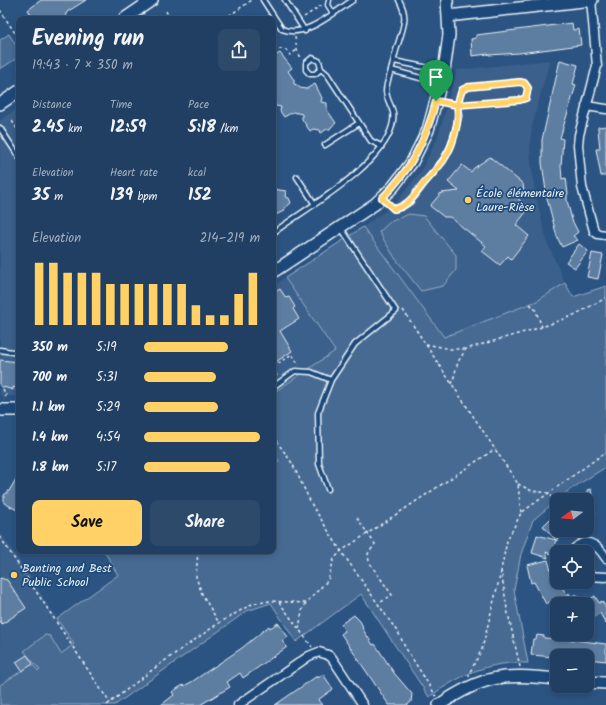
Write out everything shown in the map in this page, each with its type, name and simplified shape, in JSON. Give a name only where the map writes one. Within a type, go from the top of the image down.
[{"type":"street","points":[[128,16],[152,0]]},
{"type":"street","points":[[276,270],[340,228],[382,198],[399,181],[417,155],[428,130],[444,71],[448,44],[447,0]]},
{"type":"street","points":[[448,16],[530,3],[591,0],[597,66],[586,106],[578,145],[582,187],[594,231],[598,234],[606,235]]},
{"type":"street","points":[[0,104],[16,93]]},
{"type":"street","points":[[586,106],[606,110]]},
{"type":"street","points":[[0,410],[16,410]]},
{"type":"street","points":[[582,545],[589,543],[597,546],[606,558]]},
{"type":"street","points":[[594,576],[606,577]]},
{"type":"street","points":[[238,705],[315,653],[323,652],[328,655],[363,705]]},
{"type":"street","points":[[445,703],[469,686],[497,678],[521,676],[550,678]]},
{"type":"street","points":[[594,683],[606,684]]},
{"type":"lane","points":[[264,0],[274,16]]},
{"type":"lane","points":[[285,0],[305,31]]},
{"type":"lane","points":[[329,0],[328,5],[333,13]]},
{"type":"lane","points":[[276,19],[282,29],[295,33],[305,31],[333,13],[345,2],[353,0]]},
{"type":"lane","points":[[276,231],[340,186],[365,166],[389,135],[393,117],[393,109],[386,91],[404,26],[404,12],[399,0]]},
{"type":"lane","points":[[321,69],[318,73],[312,74],[306,70],[305,65],[307,60],[315,58],[320,63],[321,69],[327,74],[371,141],[381,146]]},
{"type":"lane","points":[[394,61],[444,71]]},
{"type":"lane","points":[[391,70],[441,84]]},
{"type":"lane","points":[[382,198],[394,209],[402,207],[410,202],[443,160],[451,146],[459,116],[457,105],[462,90],[468,87],[520,82],[524,83],[528,88],[526,98],[520,100],[457,105],[436,101]]},
{"type":"lane","points":[[325,145],[360,123]]},
{"type":"lane","points":[[0,128],[16,152]]},
{"type":"lane","points":[[296,178],[314,203]]},
{"type":"lane","points":[[328,489],[320,464],[318,413],[331,380],[355,344],[396,311],[340,228]]},
{"type":"lane","points":[[0,350],[16,353]]},
{"type":"lane","points":[[276,384],[295,371],[311,372],[331,380]]},
{"type":"path","points":[[228,16],[252,0]]},
{"type":"path","points":[[298,21],[323,4],[324,0]]},
{"type":"path","points":[[0,10],[16,34]]},
{"type":"path","points":[[166,11],[168,16]]},
{"type":"path","points":[[295,33],[298,50],[305,65]]},
{"type":"path","points":[[276,48],[286,50],[290,55],[298,50]]},
{"type":"path","points":[[12,121],[16,127]]},
{"type":"path","points":[[425,343],[466,349],[542,327],[572,316],[606,298]]},
{"type":"path","points":[[530,304],[535,309],[542,327]]},
{"type":"path","points":[[402,308],[518,484],[521,513]]},
{"type":"path","points":[[452,384],[458,362],[466,349]]},
{"type":"path","points":[[276,366],[292,354],[303,371]]},
{"type":"path","points":[[276,374],[280,382]]},
{"type":"path","points":[[3,389],[6,395],[5,398]]},
{"type":"path","points":[[276,440],[292,463],[312,505],[341,551],[399,634],[405,647],[435,693]]},
{"type":"path","points":[[299,630],[302,611],[306,603],[328,580],[334,559],[341,551],[366,533],[495,449]]},
{"type":"path","points":[[469,674],[482,649],[507,541],[521,513],[606,452]]},
{"type":"path","points":[[518,484],[532,491],[549,493]]},
{"type":"path","points":[[357,518],[375,544],[368,554],[369,562],[392,595],[378,604]]},
{"type":"path","points":[[0,537],[110,703]]},
{"type":"path","points":[[198,554],[196,576],[202,594],[219,623]]},
{"type":"path","points":[[501,570],[507,609],[519,664]]},
{"type":"path","points":[[107,705],[160,664],[219,623],[252,604],[262,601],[306,603]]},
{"type":"path","points":[[279,602],[315,653]]},
{"type":"shaded area","points":[[9,34],[16,45],[16,59],[0,69],[0,40]]},
{"type":"shaded area","name":"École élémentaire Laure-Rièse","points":[[550,60],[532,126],[530,144],[531,163],[535,192],[547,242],[565,283],[537,301],[444,337],[363,227],[395,204],[421,171],[438,137],[457,70]]},
{"type":"shaded area","points":[[16,109],[16,397],[0,395],[0,120]]},
{"type":"shaded area","points":[[409,214],[424,216],[456,255],[456,270],[443,286],[421,291],[395,258],[379,232],[390,222]]},
{"type":"shaded area","points":[[363,227],[444,337],[537,301],[565,283],[573,297],[606,286],[606,467],[566,493],[550,493],[550,506],[533,520],[521,554],[514,590],[528,663],[500,664],[475,671],[452,682],[429,697],[361,594],[296,642],[271,603],[247,611],[115,705],[0,705],[0,685],[32,664],[38,671],[40,670],[24,651],[45,635],[50,636],[61,654],[74,644],[57,619],[118,575],[106,554],[276,554],[276,464],[279,461],[276,456],[276,391],[335,351],[285,278]]},
{"type":"shaded area","points":[[285,278],[335,351],[276,391],[276,284]]},
{"type":"shaded area","name":"Banting and Best Public School","points":[[0,532],[74,644],[38,671],[31,664],[0,685]]},
{"type":"building","points":[[41,0],[86,0],[67,12],[65,16],[32,16],[28,10]]},
{"type":"building","points":[[572,23],[573,30],[579,29],[581,45],[519,53],[472,56],[471,39],[476,38],[476,35]]},
{"type":"building","points":[[280,53],[292,68],[288,71],[294,80],[294,84],[300,88],[306,89],[315,84],[322,98],[321,102],[327,103],[327,110],[336,123],[330,129],[327,129],[321,133],[320,130],[313,129],[310,131],[302,119],[302,114],[293,112],[284,117],[280,111],[281,107],[276,106],[276,55]]},
{"type":"building","points":[[560,60],[578,65],[573,84],[576,85],[560,138],[563,139],[561,166],[562,179],[566,178],[568,194],[567,200],[572,220],[578,232],[573,236],[578,240],[562,247],[557,237],[547,198],[542,163],[542,140]]},
{"type":"building","points":[[606,126],[606,176],[601,176],[596,149],[600,149],[598,127]]},
{"type":"building","points":[[490,157],[523,184],[524,192],[518,199],[529,208],[516,225],[529,236],[511,259],[508,256],[500,265],[482,251],[486,246],[450,217],[444,217],[430,206],[441,193],[459,191],[448,182],[462,165],[471,172],[474,168]]},
{"type":"building","points":[[276,189],[286,191],[285,197],[289,198],[291,203],[285,208],[284,211],[276,215]]},
{"type":"building","points":[[579,244],[588,251],[575,268],[566,262]]},
{"type":"building","points":[[592,253],[603,255],[598,279],[587,277]]},
{"type":"building","points":[[280,289],[286,298],[289,297],[295,307],[293,309],[299,319],[280,331],[292,351],[276,362],[276,291]]},
{"type":"building","points":[[0,360],[16,362],[16,388],[13,387],[13,390],[0,386]]},
{"type":"building","points":[[16,479],[16,509],[4,503],[4,495],[9,491]]},
{"type":"building","points":[[591,489],[592,493],[587,493],[587,490]]},
{"type":"building","points":[[550,519],[550,534],[543,526]]},
{"type":"building","points":[[537,535],[556,540],[554,545],[550,545],[550,554],[546,552],[548,558],[532,553]]},
{"type":"building","points":[[548,560],[550,567],[550,589],[563,589],[567,595],[569,593],[571,597],[550,597],[550,602],[546,604],[534,582],[531,583],[527,565]]},
{"type":"building","points":[[0,578],[7,580],[26,608],[2,624],[0,621]]},
{"type":"building","points":[[576,594],[578,597],[571,597]]},
{"type":"building","points":[[595,596],[599,603],[602,601],[606,608],[606,624],[600,613],[594,617],[593,597]]},
{"type":"building","points":[[354,615],[360,621],[363,627],[362,628],[373,645],[375,644],[394,673],[412,694],[411,702],[407,705],[389,705],[341,634],[345,631],[341,624]]},
{"type":"building","points":[[278,623],[288,637],[282,641],[287,647],[243,678],[240,673],[227,682],[230,687],[200,705],[161,705],[174,695],[172,692],[193,681],[242,648],[269,626],[270,628]]},
{"type":"building","points":[[537,635],[550,638],[550,641],[582,641],[606,644],[606,661],[594,660],[594,649],[550,649],[550,657],[531,655],[533,639],[536,639]]},
{"type":"building","points":[[27,655],[33,664],[22,671],[16,662]]},
{"type":"building","points":[[323,674],[333,689],[318,700],[322,705],[275,705],[317,676],[318,678]]},
{"type":"place","name":"École élémentaire Laure-Rièse","points":[[468,200]]},
{"type":"place","name":"Banting and Best Public School","points":[[14,575]]},
{"type":"route","points":[[436,101],[428,130],[417,155],[399,181],[382,198],[394,209],[402,207],[410,202],[443,160],[451,146],[459,116],[457,105],[520,100],[526,98],[528,88],[524,83],[520,82],[468,87],[462,90],[457,105],[436,101]]}]
